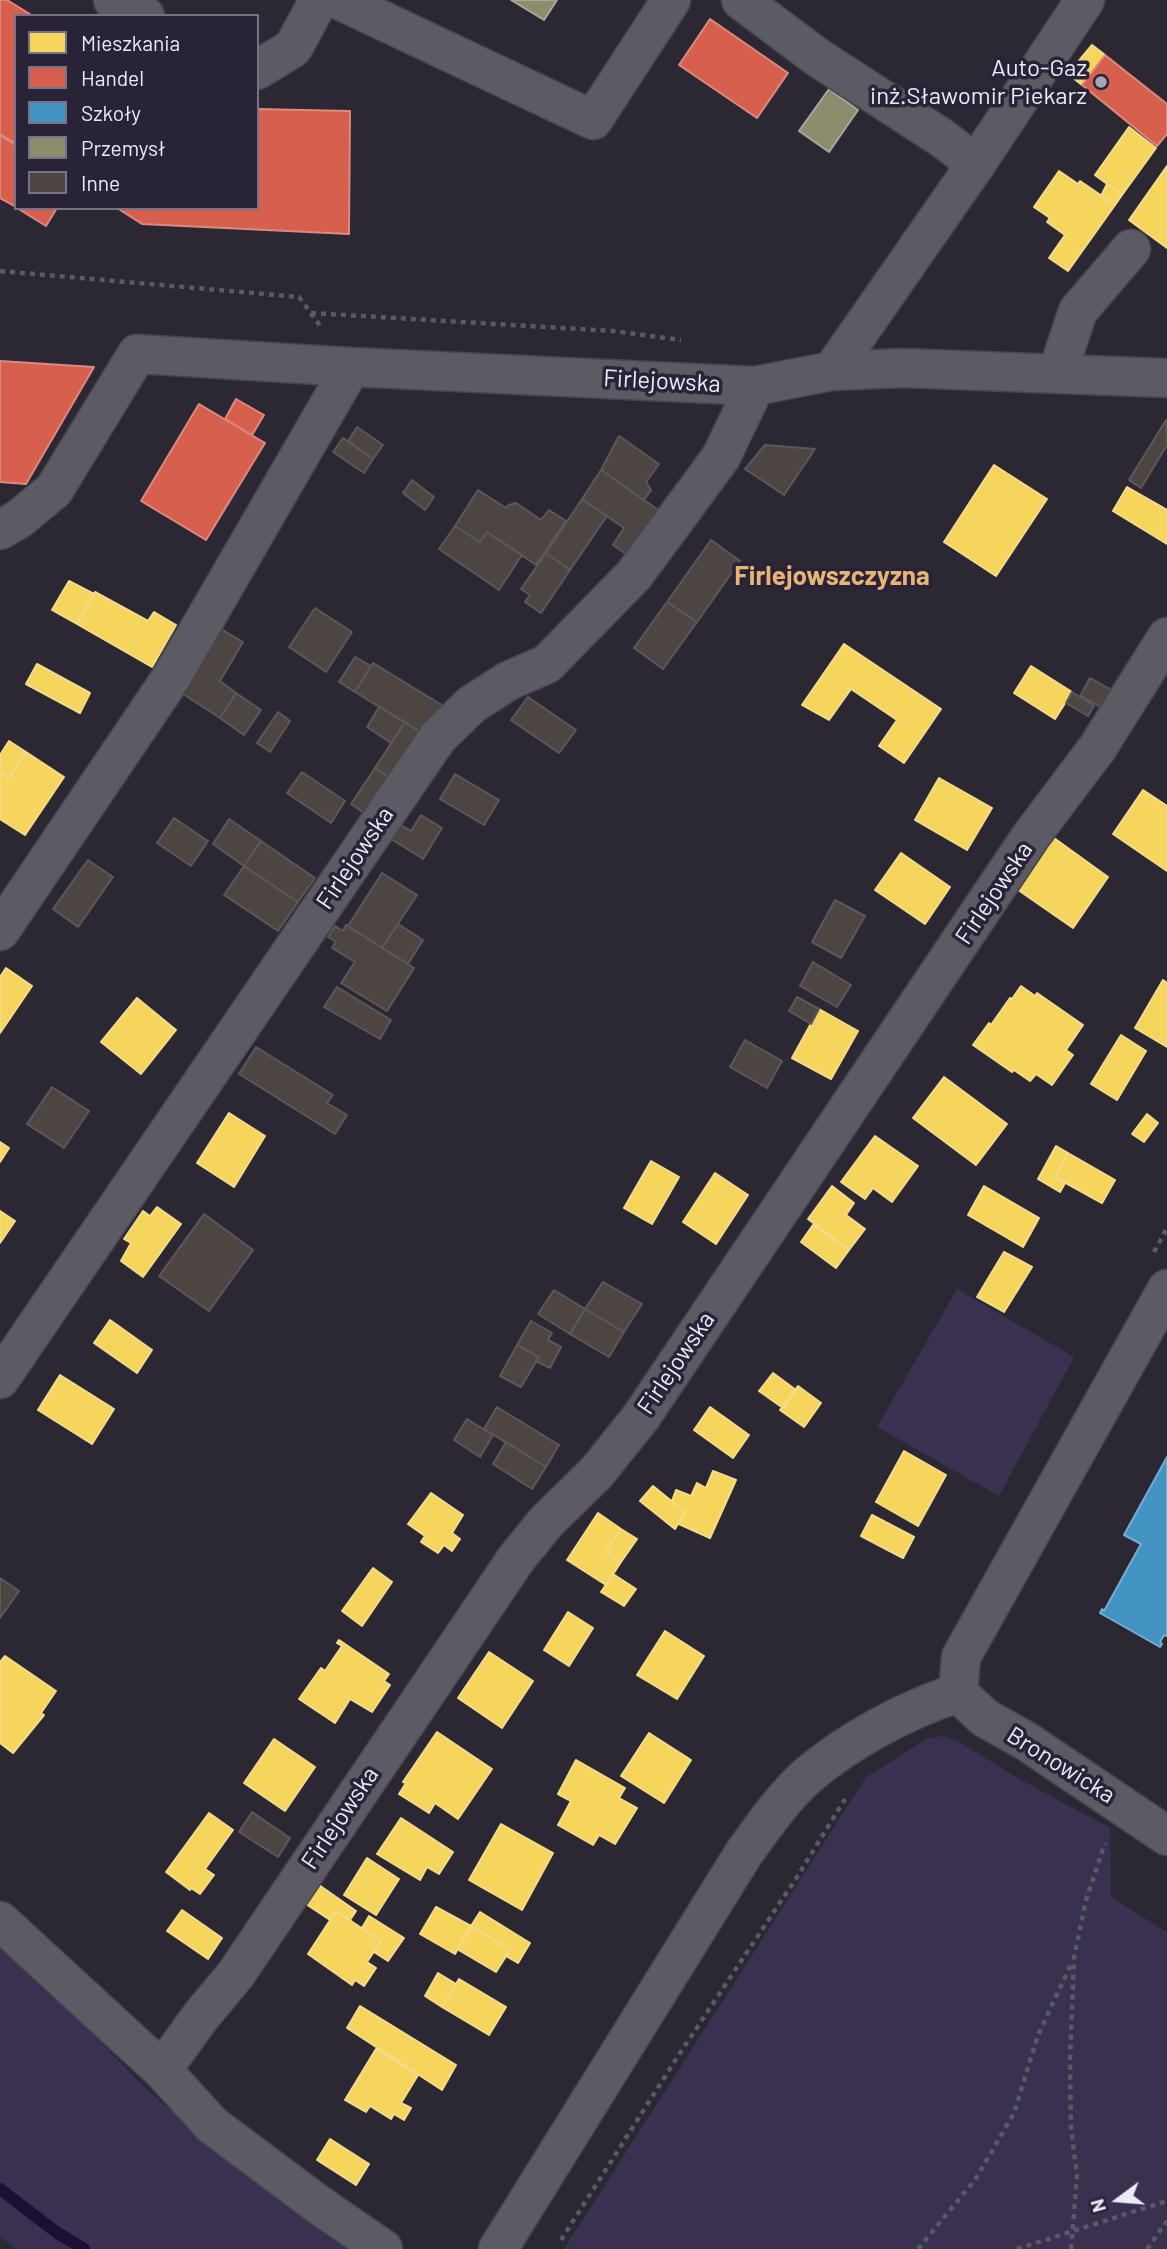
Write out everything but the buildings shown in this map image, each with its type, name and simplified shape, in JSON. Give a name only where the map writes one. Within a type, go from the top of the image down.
[{"type":"street","points":[[113,0],[141,14]]},
{"type":"street","points":[[259,69],[293,48],[319,0]]},
{"type":"street","points":[[339,0],[593,120],[671,0]]},
{"type":"street","points":[[741,0],[817,57],[942,138],[976,164]]},
{"type":"street","points":[[832,371],[976,164],[1085,0]]},
{"type":"street","points":[[1057,373],[1078,311],[1131,249]]},
{"type":"street","name":"Firlejowska","points":[[0,530],[19,520],[54,490],[137,354],[755,386],[832,371],[903,368],[1167,377]]},
{"type":"street","points":[[0,931],[171,678],[351,367]]},
{"type":"street","name":"Firlejowska","points":[[0,1378],[439,737],[471,705],[508,681],[547,664],[634,576],[721,457],[755,386]]},
{"type":"street","name":"Firlejowska","points":[[163,2070],[201,2016],[236,1974],[516,1559],[546,1522],[597,1472],[640,1417],[1031,836],[1098,747],[1167,637]]},
{"type":"street","points":[[498,2249],[737,1865],[774,1813],[806,1777],[867,1735],[923,1704],[958,1693],[961,1657],[1167,1289]]},
{"type":"street","name":"Bronowicka","points":[[958,1693],[985,1718],[1026,1741],[1167,1836]]},
{"type":"street","points":[[0,1921],[163,2070],[212,2125],[383,2249]]},
{"type":"path","points":[[0,271],[299,297],[351,367]]},
{"type":"path","points":[[311,313],[613,331],[691,341]]},
{"type":"path","points":[[561,2240],[680,2053],[797,1877],[847,1795]]},
{"type":"path","points":[[1071,2249],[1077,2176],[1070,2101],[1074,1958],[1086,1900],[1120,1802]]},
{"type":"path","points":[[918,2249],[975,2180],[1014,2113],[1038,2035],[1074,1958]]},
{"type":"path","points":[[1017,2249],[1167,2201]]},
{"type":"path","points":[[1147,2249],[1167,2221]]},
{"type":"shaded area","points":[[957,1289],[1074,1357],[999,1496],[877,1427]]},
{"type":"shaded area","points":[[942,1736],[960,1742],[1014,1776],[1110,1828],[1111,1897],[1167,1932],[1167,2249],[564,2249],[866,1777],[927,1739]]},
{"type":"shaded area","points":[[0,1934],[139,2082],[206,2142],[366,2249],[17,2249],[0,2237]]},
{"type":"waterway","points":[[0,2189],[56,2232],[84,2249]]},
{"type":"place","name":"Auto-Gaz inż.Sławomir Piekarz","points":[[1101,82]]},
{"type":"district","name":"Firlejowszczyzna","points":[[832,576]]}]
